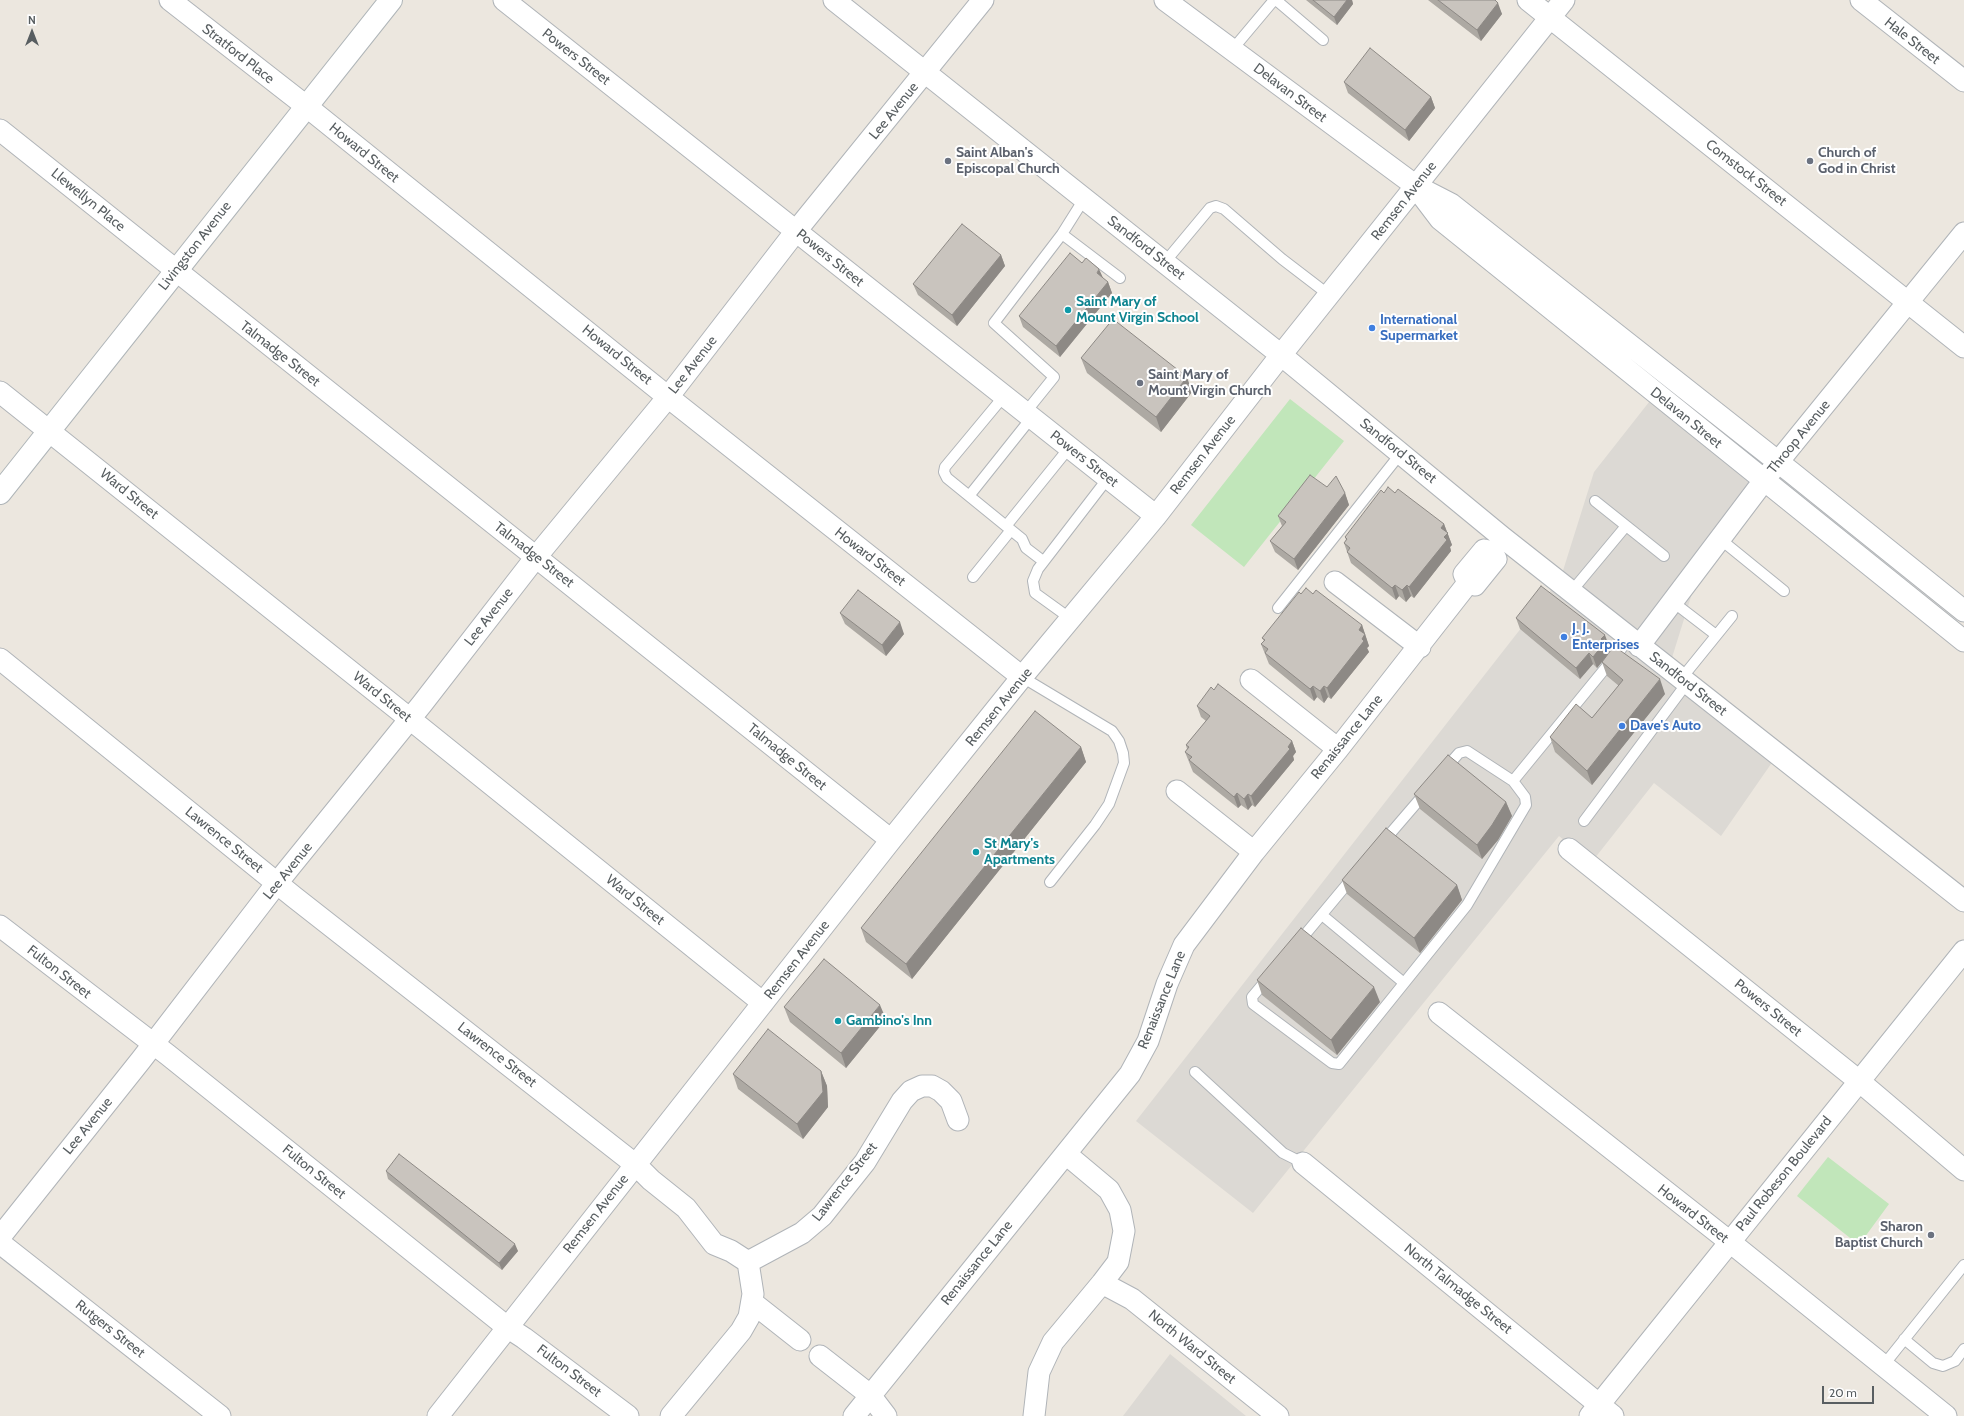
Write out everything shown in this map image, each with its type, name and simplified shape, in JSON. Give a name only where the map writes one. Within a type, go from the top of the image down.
[{"type":"main road","name":"Livingston Avenue","points":[[0,493],[390,0]]},
{"type":"street","name":"Stratford Place","points":[[170,0],[306,106]]},
{"type":"street","name":"Powers Street","points":[[504,0],[1156,516]]},
{"type":"street","name":"Sandford Street","points":[[834,0],[1281,355],[1401,453],[1497,544],[1571,592],[1964,901]]},
{"type":"street","name":"Lee Avenue","points":[[0,1237],[153,1044],[277,883],[410,719],[536,557],[668,397],[796,231],[983,0]]},
{"type":"street","name":"Delavan Street","points":[[1165,0],[1416,186],[1451,204],[1964,611]]},
{"type":"street","name":"Comstock Street","points":[[1528,0],[1964,347]]},
{"type":"street","name":"Remsen Avenue","points":[[438,1416],[891,840],[1022,677],[1156,516],[1281,355],[1564,0]]},
{"type":"street","name":"Hale Street","points":[[1861,0],[1964,81]]},
{"type":"street","name":"Howard Street","points":[[306,106],[668,397],[1022,677]]},
{"type":"street","name":"Llewellyn Place","points":[[0,130],[176,271]]},
{"type":"street","name":"Delavan Street","points":[[1416,186],[1440,218],[1964,642]]},
{"type":"street","name":"Throop Avenue","points":[[1635,642],[1673,602],[1778,462],[1964,233]]},
{"type":"street","name":"Talmadge Street","points":[[176,271],[891,840]]},
{"type":"street","name":"Ward Street","points":[[0,392],[410,719],[762,1004]]},
{"type":"street","name":"Renaissance Lane","points":[[854,1416],[1130,1074],[1148,1041],[1167,984],[1184,945],[1254,852],[1420,647],[1468,583],[1464,574],[1484,550],[1497,544]]},
{"type":"street","points":[[1335,582],[1420,647]]},
{"type":"street","points":[[1932,616],[1948,598]]},
{"type":"street","name":"Lawrence Street","points":[[0,659],[277,883],[636,1165],[651,1180],[686,1208],[714,1244],[731,1251],[748,1262],[802,1233],[822,1216],[864,1162],[902,1101],[911,1091],[922,1086],[932,1086],[942,1091],[952,1101],[958,1120]]},
{"type":"street","points":[[1252,680],[1338,749]]},
{"type":"street","points":[[1177,792],[1254,852]]},
{"type":"street","name":"Powers Street","points":[[1569,849],[1859,1081],[1964,1170]]},
{"type":"street","name":"Fulton Street","points":[[0,926],[153,1044],[507,1327],[524,1338],[628,1416]]},
{"type":"street","name":"Paul Robeson Boulevard","points":[[1601,1412],[1730,1242],[1964,952]]},
{"type":"street","name":"Howard Street","points":[[1439,1013],[1730,1242],[1946,1416]]},
{"type":"street","points":[[1034,1416],[1040,1372],[1054,1342],[1118,1262],[1124,1231],[1120,1210],[1109,1190],[1066,1154]]},
{"type":"street","name":"North Talmadge Street","points":[[1303,1163],[1601,1412]]},
{"type":"street","name":"Rutgers Street","points":[[0,1243],[220,1416]]},
{"type":"street","points":[[671,1416],[742,1331],[749,1317],[753,1303],[748,1262]]},
{"type":"street","name":"North Ward Street","points":[[1102,1283],[1132,1299],[1278,1416]]},
{"type":"street","points":[[753,1303],[800,1340]]},
{"type":"street","points":[[820,1356],[870,1395],[886,1416]]},
{"type":"lane","points":[[1232,50],[1275,0],[1323,40]]},
{"type":"lane","points":[[969,496],[1054,377],[994,323],[1062,234],[1084,199]]},
{"type":"lane","points":[[1164,262],[1210,208],[1216,206],[1224,209],[1282,259],[1329,295]]},
{"type":"lane","points":[[1062,234],[1120,278]]},
{"type":"lane","points":[[1004,396],[945,467],[944,472],[947,478],[1022,539],[1026,548],[1044,561]]},
{"type":"lane","points":[[973,577],[1069,448]]},
{"type":"lane","points":[[1278,608],[1401,453]]},
{"type":"lane","points":[[1071,619],[1035,593],[1033,581],[1038,569],[1108,478]]},
{"type":"lane","points":[[1595,501],[1664,556]]},
{"type":"lane","points":[[1571,592],[1626,526]]},
{"type":"lane","points":[[1720,539],[1784,591]]},
{"type":"lane","points":[[1673,602],[1716,635]]},
{"type":"lane","points":[[1584,821],[1716,635],[1732,616]]},
{"type":"lane","points":[[1513,781],[1635,642]]},
{"type":"lane","points":[[1022,677],[1112,731],[1119,741],[1123,753],[1124,763],[1109,804],[1095,825],[1050,882]]},
{"type":"lane","points":[[1277,968],[1252,997],[1253,1004],[1332,1063],[1339,1064],[1467,905],[1522,813],[1526,805],[1525,797],[1513,781],[1466,751],[1459,753],[1377,849]]},
{"type":"lane","points":[[1292,950],[1362,867]]},
{"type":"lane","points":[[1322,915],[1404,983]]},
{"type":"lane","points":[[1195,1072],[1283,1153],[1303,1163]]},
{"type":"lane","points":[[1883,1366],[1964,1265]]},
{"type":"lane","points":[[1904,1339],[1933,1363],[1943,1366],[1955,1361],[1964,1349]]},
{"type":"shaded area","points":[[1664,383],[1773,469],[1704,555],[1670,664],[1780,751],[1721,836],[1654,783],[1591,863],[1559,836],[1253,1213],[1136,1121],[1561,577],[1594,472]]},
{"type":"shaded area","points":[[1170,1354],[1246,1416],[1123,1416]]},
{"type":"green space","points":[[1290,399],[1344,441],[1244,567],[1191,525]]},
{"type":"green space","points":[[1828,1157],[1889,1204],[1859,1245],[1797,1196]]},
{"type":"building","points":[[1313,0],[1347,0],[1334,17]]},
{"type":"building","points":[[1438,0],[1495,0],[1498,3],[1477,30]]},
{"type":"building","points":[[1370,48],[1431,97],[1405,130],[1344,82]]},
{"type":"building","points":[[962,224],[1001,255],[952,315],[913,284]]},
{"type":"building","name":"Saint Mary of Mount Virgin School","points":[[1070,253],[1082,263],[1086,258],[1099,269],[1097,273],[1108,282],[1056,346],[1019,316]]},
{"type":"building","name":"Saint Mary of Mount Virgin Church","points":[[1113,319],[1187,377],[1156,417],[1081,358]]},
{"type":"building","points":[[1310,475],[1327,487],[1336,476],[1345,493],[1294,559],[1270,541],[1286,522],[1278,516]]},
{"type":"building","points":[[1388,487],[1395,493],[1398,489],[1444,524],[1441,528],[1448,533],[1444,537],[1447,540],[1409,587],[1407,585],[1402,590],[1395,585],[1392,588],[1347,552],[1350,548],[1344,543],[1347,539],[1345,537],[1381,490],[1384,493]]},
{"type":"building","name":"J. J. Enterprises","points":[[1541,586],[1605,635],[1601,639],[1605,642],[1593,657],[1589,653],[1576,668],[1516,618]]},
{"type":"building","points":[[1306,588],[1313,594],[1316,590],[1362,625],[1359,630],[1365,634],[1362,639],[1364,641],[1327,688],[1324,686],[1320,691],[1313,686],[1310,689],[1265,653],[1268,649],[1261,644],[1265,640],[1262,638],[1299,592],[1301,594]]},
{"type":"building","points":[[858,590],[900,622],[882,645],[840,613]]},
{"type":"building","points":[[1614,646],[1660,679],[1587,771],[1550,737],[1576,704],[1592,718],[1623,680],[1602,662]]},
{"type":"building","points":[[1218,684],[1292,741],[1288,747],[1290,749],[1251,796],[1248,794],[1244,799],[1237,793],[1234,797],[1189,760],[1192,757],[1185,752],[1189,747],[1186,745],[1210,716],[1197,706],[1211,687],[1214,690]]},
{"type":"building","name":"St Mary's Apartments","points":[[1035,711],[1081,747],[906,964],[861,928]]},
{"type":"building","points":[[1448,755],[1506,802],[1492,825],[1477,845],[1414,794]]},
{"type":"building","points":[[1386,828],[1457,885],[1414,938],[1342,880]]},
{"type":"building","points":[[1301,928],[1374,987],[1331,1040],[1257,980]]},
{"type":"building","name":"Gambino's Inn","points":[[824,959],[880,1005],[841,1053],[784,1007]]},
{"type":"building","points":[[768,1029],[821,1071],[823,1092],[797,1124],[733,1074]]},
{"type":"building","points":[[399,1154],[515,1244],[499,1263],[386,1171]]},
{"type":"place","name":"Saint Alban's Episcopal Church","points":[[948,161]]},
{"type":"place","name":"Church of God in Christ","points":[[1810,161]]},
{"type":"place","name":"Saint Mary of Mount Virgin School","points":[[1068,310]]},
{"type":"place","name":"International Supermarket","points":[[1372,328]]},
{"type":"place","name":"Saint Mary of Mount Virgin Church","points":[[1140,383]]},
{"type":"place","name":"J. J. Enterprises","points":[[1564,637]]},
{"type":"place","name":"Dave's Auto","points":[[1622,726]]},
{"type":"place","name":"St Mary's Apartments","points":[[976,852]]},
{"type":"place","name":"Gambino's Inn","points":[[838,1021]]},
{"type":"place","name":"Sharon Baptist Church","points":[[1931,1235]]}]
